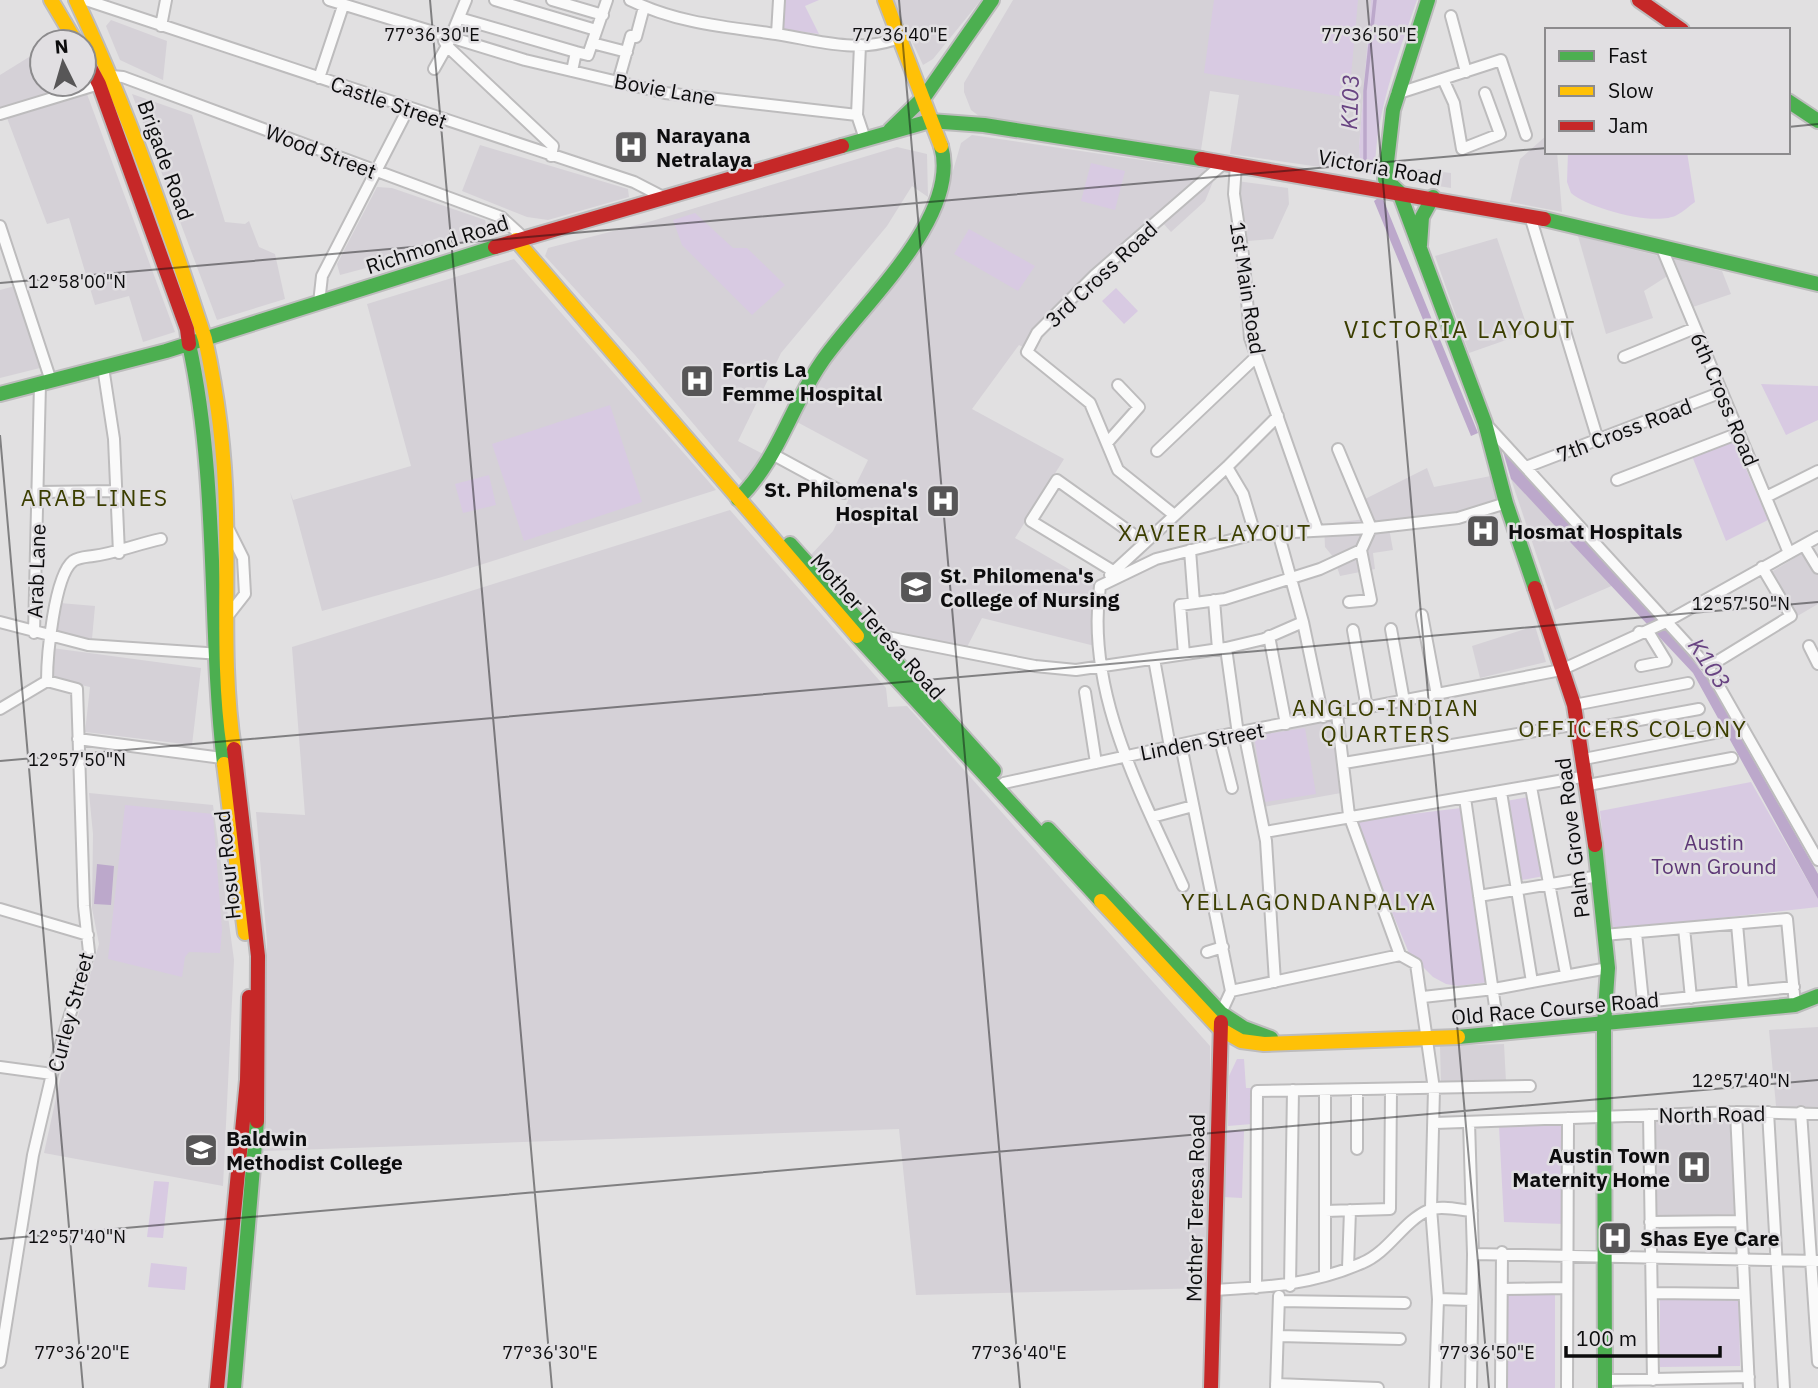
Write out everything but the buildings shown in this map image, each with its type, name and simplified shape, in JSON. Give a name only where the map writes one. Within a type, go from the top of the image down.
[{"type":"main road","name":"Brigade Road","points":[[76,0],[112,76],[157,192],[205,339]]},
{"type":"main road","points":[[742,496],[774,455],[819,366],[887,280],[926,222],[943,182],[944,155],[876,0]]},
{"type":"main road","points":[[885,0],[921,100]]},
{"type":"main road","name":"Richmond Road","points":[[886,133],[921,100],[992,0]]},
{"type":"main road","name":"Palm Grove Road","points":[[1428,0],[1396,94],[1385,148],[1389,188],[1410,228],[1485,423],[1506,503],[1574,705],[1588,780],[1608,968],[1604,1026],[1605,1384]]},
{"type":"main road","points":[[1639,0],[1679,28]]},
{"type":"main road","points":[[57,1],[70,28]]},
{"type":"main road","name":"Brigade Road","points":[[99,84],[176,299],[189,344]]},
{"type":"main road","points":[[1790,102],[1818,121]]},
{"type":"main road","name":"Richmond Road","points":[[0,394],[166,351],[520,239],[930,121]]},
{"type":"main road","name":"Victoria Road","points":[[930,121],[984,125],[1389,188],[1530,216],[1818,284]]},
{"type":"main road","points":[[1419,252],[1422,217],[1433,197]]},
{"type":"main road","name":"Mother Teresa Road","points":[[520,239],[742,496],[863,643],[1221,1013],[1266,1037],[1293,1042]]},
{"type":"main road","name":"Hosur Road","points":[[205,339],[219,415],[227,528],[225,618],[220,654],[250,880],[260,1011],[259,1078],[234,1388]]},
{"type":"main road","name":"Hosur Road","points":[[189,344],[196,376],[211,505],[220,654],[222,758],[246,944],[250,1011],[247,1080],[217,1388]]},
{"type":"main road","points":[[166,351],[184,362],[196,376]]},
{"type":"main road","name":"Mother Teresa Road","points":[[742,496],[872,634],[1001,785],[1220,1029],[1241,1041],[1293,1042]]},
{"type":"main road","name":"Old Race Course Road","points":[[1293,1042],[1430,1040],[1604,1026],[1795,1005],[1818,996]]},
{"type":"main road","name":"Mother Teresa Road","points":[[1211,1388],[1221,1013]]},
{"type":"street","name":"Castle Street","points":[[86,0],[408,109],[634,181],[666,198]]},
{"type":"street","points":[[161,26],[166,0]]},
{"type":"street","name":"Bovie Lane","points":[[329,0],[342,6],[370,5],[439,33],[449,41],[665,93],[857,115]]},
{"type":"street","points":[[434,69],[466,0]]},
{"type":"street","points":[[495,0],[596,30]]},
{"type":"street","points":[[552,0],[603,15]]},
{"type":"street","points":[[459,18],[588,55],[607,0]]},
{"type":"street","points":[[630,0],[694,23],[778,34],[847,47],[893,40]]},
{"type":"street","points":[[778,34],[779,0]]},
{"type":"street","points":[[319,78],[342,6]]},
{"type":"street","points":[[618,82],[631,36],[636,37],[644,7]]},
{"type":"street","points":[[85,22],[110,9]]},
{"type":"street","points":[[1451,16],[1466,72]]},
{"type":"street","points":[[449,41],[553,146],[551,156]]},
{"type":"street","points":[[592,43],[626,52]]},
{"type":"street","points":[[860,45],[857,115],[865,139]]},
{"type":"street","points":[[572,71],[576,52]]},
{"type":"street","points":[[1396,94],[1501,61],[1525,135]]},
{"type":"street","name":"Wood Street","points":[[112,76],[123,76],[501,217],[520,239]]},
{"type":"street","points":[[1443,79],[1454,103],[1462,149],[1496,138],[1500,134],[1485,93]]},
{"type":"street","points":[[0,114],[99,84]]},
{"type":"street","points":[[319,303],[322,276],[408,109]]},
{"type":"street","points":[[1498,128],[1520,120]]},
{"type":"street","name":"1st Main Road","points":[[1230,164],[1244,262],[1250,338],[1317,528]]},
{"type":"street","name":"3rd Cross Road","points":[[1173,514],[1118,470],[1090,403],[1027,352],[1037,333],[1095,275],[1230,164]]},
{"type":"street","points":[[1530,216],[1598,440]]},
{"type":"street","name":"Arab Lane","points":[[0,226],[46,382],[38,492],[34,633]]},
{"type":"street","name":"6th Cross Road","points":[[1661,246],[1789,553]]},
{"type":"street","points":[[1624,357],[1695,328]]},
{"type":"street","points":[[1157,451],[1256,357]]},
{"type":"street","points":[[103,367],[114,439],[119,553]]},
{"type":"street","points":[[1107,443],[1139,407],[1118,385]]},
{"type":"street","name":"7th Cross Road","points":[[1526,467],[1722,392]]},
{"type":"street","points":[[1183,886],[1124,757],[1102,668],[1096,615],[1100,586],[1278,416]]},
{"type":"street","points":[[1485,423],[1664,622],[1708,667],[1818,860]]},
{"type":"street","points":[[1617,480],[1739,433]]},
{"type":"street","points":[[1338,449],[1371,528],[1361,550],[1371,600],[1349,602]]},
{"type":"street","points":[[774,455],[844,493]]},
{"type":"street","points":[[1227,467],[1243,495],[1255,534]]},
{"type":"street","points":[[1766,497],[1818,471]]},
{"type":"street","points":[[1114,572],[1031,521],[1057,480],[1144,542]]},
{"type":"street","points":[[38,492],[117,491]]},
{"type":"street","points":[[1100,586],[1156,559],[1255,534],[1317,528],[1371,528],[1458,518],[1506,503]]},
{"type":"street","points":[[225,618],[245,594],[243,558],[227,528]]},
{"type":"street","points":[[1278,531],[1292,576],[1323,717]]},
{"type":"street","points":[[1664,622],[1818,537]]},
{"type":"street","points":[[0,709],[47,681],[48,637],[62,580],[71,562],[81,557],[119,553],[140,543],[161,539]]},
{"type":"street","points":[[1804,545],[1818,568]]},
{"type":"street","points":[[1190,550],[1194,603]]},
{"type":"street","points":[[1184,654],[1180,604],[1214,600],[1320,569],[1361,550]]},
{"type":"street","points":[[1708,667],[1791,616],[1762,567]]},
{"type":"street","points":[[1214,600],[1222,649],[1265,832],[1275,982]]},
{"type":"street","points":[[34,611],[55,615]]},
{"type":"street","points":[[1422,615],[1437,695]]},
{"type":"street","points":[[0,622],[48,637],[88,645],[220,654]]},
{"type":"street","points":[[872,634],[1035,666],[1102,668],[1222,649],[1269,636],[1303,622]]},
{"type":"street","name":"Linden Street","points":[[1001,785],[1219,736],[1561,670],[1664,622]]},
{"type":"street","points":[[1391,629],[1404,701]]},
{"type":"street","points":[[1353,630],[1367,708]]},
{"type":"street","points":[[1640,632],[1649,633],[1666,661],[1641,666]]},
{"type":"street","points":[[1269,636],[1286,724]]},
{"type":"street","points":[[1809,646],[1818,664]]},
{"type":"street","points":[[1154,659],[1192,806],[1223,947],[1231,991],[1221,1013]]},
{"type":"street","name":"Curley Street","points":[[0,1362],[33,1155],[52,1074],[89,951],[84,906],[77,689],[47,681]]},
{"type":"street","points":[[1574,705],[1688,683]]},
{"type":"street","points":[[1085,692],[1096,763]]},
{"type":"street","points":[[1344,763],[1699,709]]},
{"type":"street","points":[[1337,714],[1349,815],[1400,955],[1416,964],[1430,1040],[1435,1123],[1431,1208],[1438,1299],[1435,1388]]},
{"type":"street","points":[[1584,759],[1720,733]]},
{"type":"street","points":[[1219,736],[1231,788]]},
{"type":"street","points":[[78,739],[222,758]]},
{"type":"street","points":[[1265,832],[1349,815],[1732,758]]},
{"type":"street","points":[[1531,787],[1566,974]]},
{"type":"street","points":[[1501,792],[1532,982]]},
{"type":"street","points":[[1465,798],[1499,1034]]},
{"type":"street","points":[[1152,817],[1192,806]]},
{"type":"street","points":[[1479,895],[1599,876]]},
{"type":"street","points":[[0,909],[88,935]]},
{"type":"street","points":[[1604,935],[1787,919],[1795,1005]]},
{"type":"street","points":[[1737,924],[1743,992]]},
{"type":"street","points":[[1684,928],[1690,998]]},
{"type":"street","points":[[1636,933],[1643,1002],[1794,987]]},
{"type":"street","points":[[1207,952],[1223,947]]},
{"type":"street","points":[[1231,991],[1400,955]]},
{"type":"street","points":[[1423,997],[1494,989],[1608,968]]},
{"type":"street","points":[[0,1067],[52,1074]]},
{"type":"street","points":[[1256,1288],[1257,1091],[1530,1086]]},
{"type":"street","points":[[1293,1090],[1284,1286],[1279,1301],[1276,1386],[1378,1388]]},
{"type":"street","points":[[1325,1090],[1325,1275]]},
{"type":"street","points":[[1357,1090],[1357,1149]]},
{"type":"street","points":[[1325,1211],[1390,1209],[1391,1090]]},
{"type":"street","points":[[1605,1384],[1653,1380],[1749,1382],[1736,1112]]},
{"type":"street","name":"North Road","points":[[1435,1123],[1736,1112],[1818,1114]]},
{"type":"street","points":[[1768,1112],[1784,1388]]},
{"type":"street","points":[[1801,1112],[1813,1220],[1818,1362]]},
{"type":"street","points":[[1648,1115],[1653,1380]]},
{"type":"street","points":[[1567,1388],[1568,1118]]},
{"type":"street","points":[[1469,1122],[1473,1254],[1471,1388]]},
{"type":"street","points":[[1214,1290],[1284,1286],[1348,1268],[1365,1262],[1405,1230],[1410,1222],[1431,1208],[1472,1211]]},
{"type":"street","points":[[1348,1268],[1350,1210]]},
{"type":"street","points":[[1650,1222],[1740,1221]]},
{"type":"street","points":[[1473,1254],[1502,1252],[1651,1255],[1815,1261]]},
{"type":"street","points":[[1501,1388],[1502,1252]]},
{"type":"street","points":[[1502,1289],[1566,1288]]},
{"type":"street","points":[[0,1292],[13,1293]]},
{"type":"street","points":[[1652,1293],[1743,1294]]},
{"type":"street","points":[[1438,1299],[1472,1300]]},
{"type":"street","points":[[1279,1301],[1405,1303]]},
{"type":"street","points":[[1279,1336],[1400,1339]]},
{"type":"shaded area","points":[[893,0],[981,0],[933,59],[923,65]]},
{"type":"shaded area","points":[[1013,0],[1371,0],[1359,147],[1361,173],[1230,154],[1239,95],[1210,91],[1201,150],[979,116],[971,110],[964,92],[964,83]]},
{"type":"shaded area","points":[[111,20],[167,41],[163,80],[120,60],[106,26]]},
{"type":"shaded area","points":[[28,58],[28,98],[38,98],[0,110],[0,75]]},
{"type":"shaded area","points":[[132,94],[192,115],[225,222],[245,224],[249,221],[259,247],[275,254],[285,299],[217,320]]},
{"type":"shaded area","points":[[74,98],[88,98],[175,332],[143,342],[129,296],[95,305],[69,218],[47,224],[7,118]]},
{"type":"shaded area","points":[[972,135],[1210,170],[1025,348],[1019,345],[972,409],[1064,459],[1015,538],[1098,586],[1092,614],[1095,646],[982,618],[967,647],[872,627],[810,556],[833,531],[868,460],[797,422],[843,339],[895,280],[946,195],[961,143]]},
{"type":"shaded area","points":[[1545,137],[1545,154],[1557,154],[1562,212],[1510,202],[1520,159]]},
{"type":"shaded area","points":[[480,145],[628,189],[629,197],[548,220],[527,217],[462,191]]},
{"type":"shaded area","points":[[897,147],[927,154],[928,197],[912,186],[887,226],[781,353],[738,441],[767,456],[747,487],[635,355],[545,256],[548,248],[652,221]]},
{"type":"shaded area","points":[[1393,166],[1451,173],[1451,188],[1392,179]]},
{"type":"shaded area","points":[[1217,172],[1205,201],[1171,232],[1161,221]]},
{"type":"shaded area","points":[[1237,181],[1288,188],[1289,204],[1273,239],[1248,241],[1238,209]]},
{"type":"shaded area","points":[[377,187],[392,188],[485,220],[488,232],[486,236],[340,275],[337,264]]},
{"type":"shaded area","points":[[1383,199],[1478,433],[1471,436],[1374,201]]},
{"type":"shaded area","points":[[1578,236],[1659,256],[1669,275],[1644,291],[1653,318],[1606,334]]},
{"type":"shaded area","points":[[1497,238],[1529,332],[1469,353],[1435,256]]},
{"type":"shaded area","points":[[514,259],[716,490],[442,577],[322,611],[290,492],[293,500],[411,466],[367,304]]},
{"type":"shaded area","points":[[1674,259],[1722,271],[1731,294],[1693,307]]},
{"type":"shaded area","points":[[15,286],[40,368],[0,378],[0,290]]},
{"type":"shaded area","points":[[1502,448],[1658,617],[1707,678],[1818,874],[1818,899],[1693,673],[1511,479]]},
{"type":"shaded area","points":[[1427,468],[1434,487],[1491,476],[1500,508],[1389,528],[1393,550],[1373,553],[1375,569],[1340,576],[1334,558],[1325,547],[1324,524],[1366,519],[1361,501]]},
{"type":"shaded area","points":[[1511,479],[1614,585],[1555,610]]},
{"type":"shaded area","points":[[730,510],[886,688],[888,707],[907,706],[1210,1046],[1210,1288],[916,1295],[899,1129],[264,1151],[267,942],[256,812],[305,815],[292,647]]},
{"type":"shaded area","points":[[1806,551],[1818,571],[1818,604],[1794,618],[1768,574]]},
{"type":"shaded area","points":[[60,603],[95,606],[92,639],[53,635]]},
{"type":"shaded area","points":[[1535,626],[1546,662],[1480,678],[1472,646]]},
{"type":"shaded area","points":[[52,648],[201,668],[192,745],[85,732],[90,687],[48,678]]},
{"type":"shaded area","points":[[1331,720],[1341,793],[1263,807],[1249,735]]},
{"type":"shaded area","points":[[89,793],[213,805],[234,960],[223,1186],[44,1153],[61,1075],[99,944],[92,908],[93,834]]},
{"type":"shaded area","points":[[97,864],[114,866],[111,905],[94,904]]},
{"type":"shaded area","points":[[1818,1027],[1818,1109],[1776,1106],[1769,1030]]},
{"type":"shaded area","points":[[1504,1044],[1506,1082],[1441,1084],[1440,1046]]},
{"type":"shaded area","name":"Austin Town Maternity Home","points":[[1733,1117],[1735,1214],[1654,1217],[1652,1119]]},
{"type":"green space","points":[[778,0],[819,0],[805,6],[819,34],[775,28]]},
{"type":"green space","points":[[1214,0],[1358,0],[1349,98],[1204,73]]},
{"type":"green space","points":[[1371,0],[1417,0],[1383,108],[1375,175],[1361,173],[1359,147]]},
{"type":"green space","points":[[1568,154],[1687,154],[1695,202],[1677,215],[1667,218],[1638,217],[1606,210],[1580,199],[1571,193],[1567,182]]},
{"type":"green space","points":[[1091,163],[1125,171],[1115,210],[1081,201]]},
{"type":"green space","points":[[695,213],[733,248],[747,248],[785,285],[752,315],[682,245],[673,220]]},
{"type":"green space","points":[[969,229],[1035,266],[1018,291],[954,254]]},
{"type":"green space","points":[[1116,288],[1138,311],[1124,324],[1102,301]]},
{"type":"green space","points":[[1761,384],[1818,386],[1818,420],[1786,435]]},
{"type":"green space","points":[[610,405],[642,502],[524,541],[492,444]]},
{"type":"green space","points":[[1734,441],[1768,520],[1726,541],[1692,456]]},
{"type":"green space","points":[[489,475],[496,505],[463,513],[455,484]]},
{"type":"green space","points":[[1305,728],[1316,794],[1265,802],[1254,736]]},
{"type":"green space","name":"Austin Town Ground","points":[[1751,782],[1818,899],[1818,907],[1613,930],[1600,811]]},
{"type":"green space","points":[[1529,797],[1544,876],[1522,880],[1506,801]]},
{"type":"green space","points":[[125,805],[213,814],[222,930],[220,953],[189,952],[185,957],[182,977],[108,959]]},
{"type":"green space","points":[[1461,808],[1489,982],[1458,986],[1446,984],[1433,977],[1409,953],[1354,821]]},
{"type":"green space","points":[[1237,1059],[1244,1059],[1246,1088],[1252,1088],[1252,1124],[1228,1126],[1229,1076]]},
{"type":"green space","points":[[1563,1123],[1566,1224],[1504,1222],[1499,1126]]},
{"type":"green space","points":[[1227,1130],[1244,1131],[1242,1198],[1223,1197]]},
{"type":"green space","points":[[154,1181],[169,1182],[163,1238],[147,1237]]},
{"type":"green space","points":[[151,1263],[187,1267],[185,1290],[148,1287]]},
{"type":"green space","points":[[1505,1293],[1555,1293],[1555,1388],[1505,1388]]},
{"type":"green space","points":[[1660,1299],[1739,1299],[1740,1366],[1660,1367]]},
{"type":"waterway","name":"K103","points":[[1365,165],[1365,91],[1375,0]]},
{"type":"traffic: fast","points":[[890,130],[925,96],[992,0]]},
{"type":"traffic: fast","points":[[1428,0],[1393,110],[1385,179],[1399,192],[1485,423],[1506,503],[1535,588]]},
{"type":"traffic: fast","points":[[1790,102],[1818,121]]},
{"type":"traffic: fast","points":[[842,146],[930,121],[984,125],[1201,159]]},
{"type":"traffic: fast","points":[[738,499],[752,484],[774,451],[821,363],[880,290],[922,232],[936,203],[943,174],[941,146]]},
{"type":"traffic: fast","points":[[1420,245],[1422,217],[1433,197]]},
{"type":"traffic: fast","points":[[1544,219],[1818,284]]},
{"type":"traffic: fast","points":[[0,394],[166,351],[495,247]]},
{"type":"traffic: fast","points":[[189,344],[205,448],[224,764]]},
{"type":"traffic: fast","points":[[790,544],[994,771]]},
{"type":"traffic: fast","points":[[857,636],[1101,901]]},
{"type":"traffic: fast","points":[[1048,829],[1221,1013],[1244,1028],[1271,1038]]},
{"type":"traffic: fast","points":[[1595,845],[1608,968],[1604,1025],[1605,1388]]},
{"type":"traffic: fast","points":[[1458,1037],[1795,1005],[1818,996]]},
{"type":"traffic: fast","points":[[234,1388],[257,1121]]},
{"type":"traffic: slow","points":[[51,0],[68,28]]},
{"type":"traffic: slow","points":[[76,0],[146,167],[205,339]]},
{"type":"traffic: slow","points":[[885,0],[941,146]]},
{"type":"traffic: slow","points":[[516,240],[857,636]]},
{"type":"traffic: slow","points":[[205,339],[214,382],[224,470],[228,690],[234,749]]},
{"type":"traffic: slow","points":[[224,764],[245,933]]},
{"type":"traffic: slow","points":[[1101,901],[1220,1029],[1241,1041],[1264,1044],[1458,1037]]},
{"type":"traffic: jam","points":[[1639,0],[1679,28]]},
{"type":"traffic: jam","points":[[98,82],[187,329],[189,344]]},
{"type":"traffic: jam","points":[[495,247],[842,146]]},
{"type":"traffic: jam","points":[[1201,159],[1544,219]]},
{"type":"traffic: jam","points":[[1535,588],[1574,705],[1595,845]]},
{"type":"traffic: jam","points":[[234,749],[258,956],[257,1121]]},
{"type":"traffic: jam","points":[[217,1388],[247,1080],[249,997]]},
{"type":"traffic: jam","points":[[1211,1388],[1221,1022]]},
{"type":"place","name":"Narayana Netralaya","points":[[631,147]]},
{"type":"place","name":"Fortis La Femme Hospital","points":[[697,381]]},
{"type":"place","name":"St. Philomena's Hospital","points":[[943,501]]},
{"type":"place","name":"Hosmat Hospitals","points":[[1483,531]]},
{"type":"place","name":"St. Philomena's College of Nursing","points":[[916,587]]},
{"type":"place","name":"Baldwin Methodist College","points":[[201,1150]]},
{"type":"place","name":"Austin Town Maternity Home","points":[[1694,1167]]},
{"type":"place","name":"Shas Eye Care","points":[[1615,1238]]},
{"type":"district","name":"VICTORIA LAYOUT","points":[[1460,329]]},
{"type":"district","name":"ARAB LINES","points":[[95,497]]},
{"type":"district","name":"XAVIER LAYOUT","points":[[1215,532]]},
{"type":"district","name":"ANGLO-INDIAN QUARTERS","points":[[1386,720]]},
{"type":"district","name":"OFFICERS COLONY","points":[[1633,728]]},
{"type":"district","name":"YELLAGONDANPALYA","points":[[1309,901]]}]
